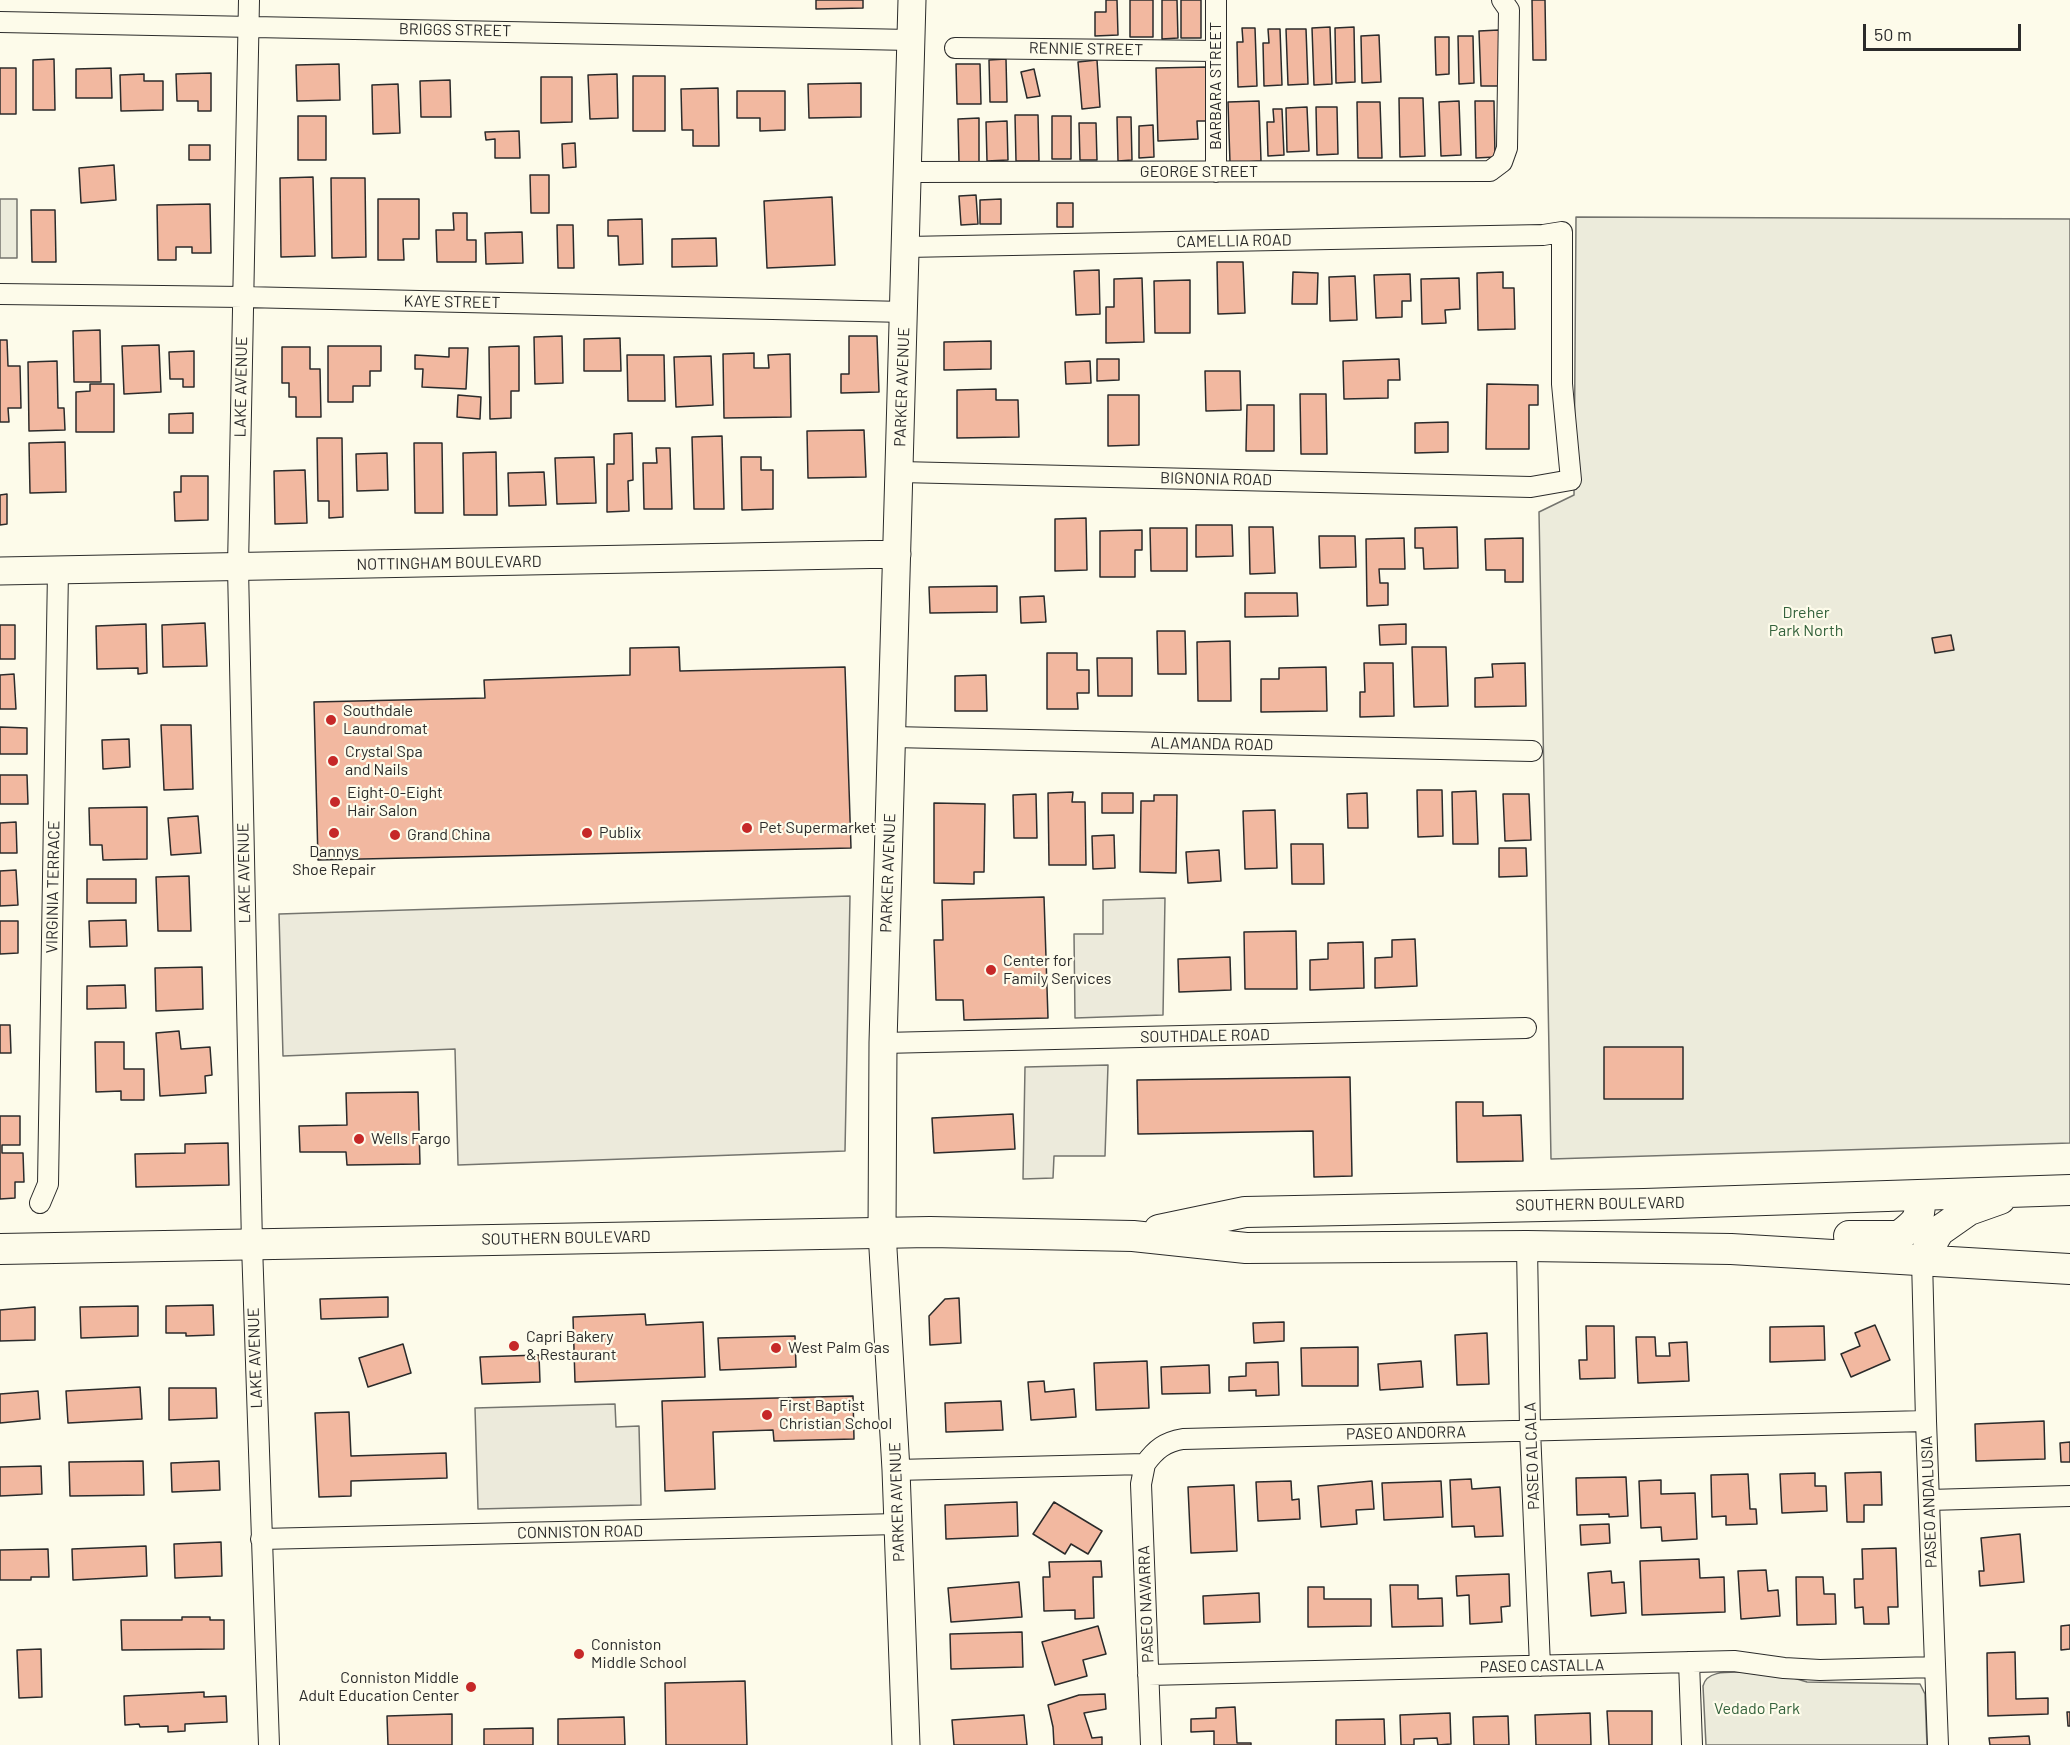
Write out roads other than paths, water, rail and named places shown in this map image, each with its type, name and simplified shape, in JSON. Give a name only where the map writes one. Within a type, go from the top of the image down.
[{"type":"main road","name":"SOUTHERN BOULEVARD","points":[[1133,1236],[1245,1212],[1644,1204],[2070,1190]]},
{"type":"main road","points":[[1922,1259],[1939,1231],[1969,1210],[2022,1191]]},
{"type":"main road","points":[[1804,1252],[1835,1235],[1899,1236],[1916,1222],[1920,1209],[1920,1196]]},
{"type":"main road","points":[[1527,1246],[1575,1225],[1644,1204]]},
{"type":"main road","name":"SOUTHERN BOULEVARD","points":[[0,1249],[882,1232],[1133,1236],[1246,1248],[1527,1246],[1804,1252],[2070,1269]]},
{"type":"street","name":"LAKE AVENUE","points":[[249,0],[238,567],[252,1245],[268,1745]]},
{"type":"street","name":"PARKER AVENUE","points":[[906,1745],[896,1470],[882,1232],[883,1043],[912,0]]},
{"type":"street","name":"BARBARA STREET","points":[[1216,0],[1216,172]]},
{"type":"street","name":"GEORGE STREET","points":[[908,172],[1490,171],[1502,162],[1507,148],[1509,10],[1502,0]]},
{"type":"street","name":"BRIGGS STREET","points":[[0,22],[911,40]]},
{"type":"street","name":"RENNIE STREET","points":[[955,48],[1216,51]]},
{"type":"street","name":"CAMELLIA ROAD","points":[[906,247],[1532,235],[1563,232]]},
{"type":"street","name":"BIGNONIA ROAD","points":[[900,472],[1531,487],[1571,480],[1562,384],[1563,232]]},
{"type":"street","name":"KAYE STREET","points":[[0,294],[243,297],[905,312]]},
{"type":"street","name":"NOTTINGHAM BOULEVARD","points":[[0,572],[897,554]]},
{"type":"street","name":"VIRGINIA TERRACE","points":[[40,1203],[48,1184],[58,570]]},
{"type":"street","name":"ALAMANDA ROAD","points":[[892,737],[1532,751]]},
{"type":"street","name":"SOUTHDALE ROAD","points":[[883,1043],[1526,1028]]},
{"type":"street","name":"PASEO ALCALA","points":[[1527,1246],[1530,1430],[1540,1666]]},
{"type":"street","name":"PASEO ANDALUSIA","points":[[1922,1259],[1938,1745]]},
{"type":"street","name":"PASEO ANDORRA","points":[[1145,1464],[1156,1449],[1169,1442],[1183,1439],[1926,1421]]},
{"type":"street","points":[[896,1470],[1145,1464]]},
{"type":"street","name":"PASEO NAVARRA","points":[[1145,1464],[1141,1484],[1151,1745]]},
{"type":"street","points":[[1929,1500],[2070,1496]]},
{"type":"street","name":"CONNISTON ROAD","points":[[261,1539],[898,1524]]},
{"type":"street","name":"PASEO CASTALLA","points":[[1148,1675],[1734,1661],[1820,1670],[1935,1667]]},
{"type":"street","points":[[1689,1662],[1692,1745]]},
{"type":"place","name":"Southdale Laundromat","points":[[331,720]]},
{"type":"place","name":"Crystal Spa and Nails","points":[[333,761]]},
{"type":"place","name":"Eight-O-Eight Hair Salon","points":[[335,802]]},
{"type":"place","name":"Pet Supermarket","points":[[747,828]]},
{"type":"place","name":"Dannys Shoe Repair","points":[[334,833]]},
{"type":"place","name":"Publix","points":[[587,833]]},
{"type":"place","name":"Grand China","points":[[395,835]]},
{"type":"place","name":"Center for Family Services","points":[[991,970]]},
{"type":"place","name":"Wells Fargo","points":[[359,1139]]},
{"type":"place","name":"Capri Bakery & Restaurant","points":[[514,1346]]},
{"type":"place","name":"West Palm Gas","points":[[776,1348]]},
{"type":"place","name":"First Baptist Christian School","points":[[767,1415]]},
{"type":"place","name":"Conniston Middle School","points":[[579,1654]]},
{"type":"place","name":"Conniston Middle Adult Education Center","points":[[471,1687]]},
{"type":"park label","name":"Dreher Park North","points":[[1806,622]]},
{"type":"park label","name":"Vedado Park","points":[[1757,1709]]}]
